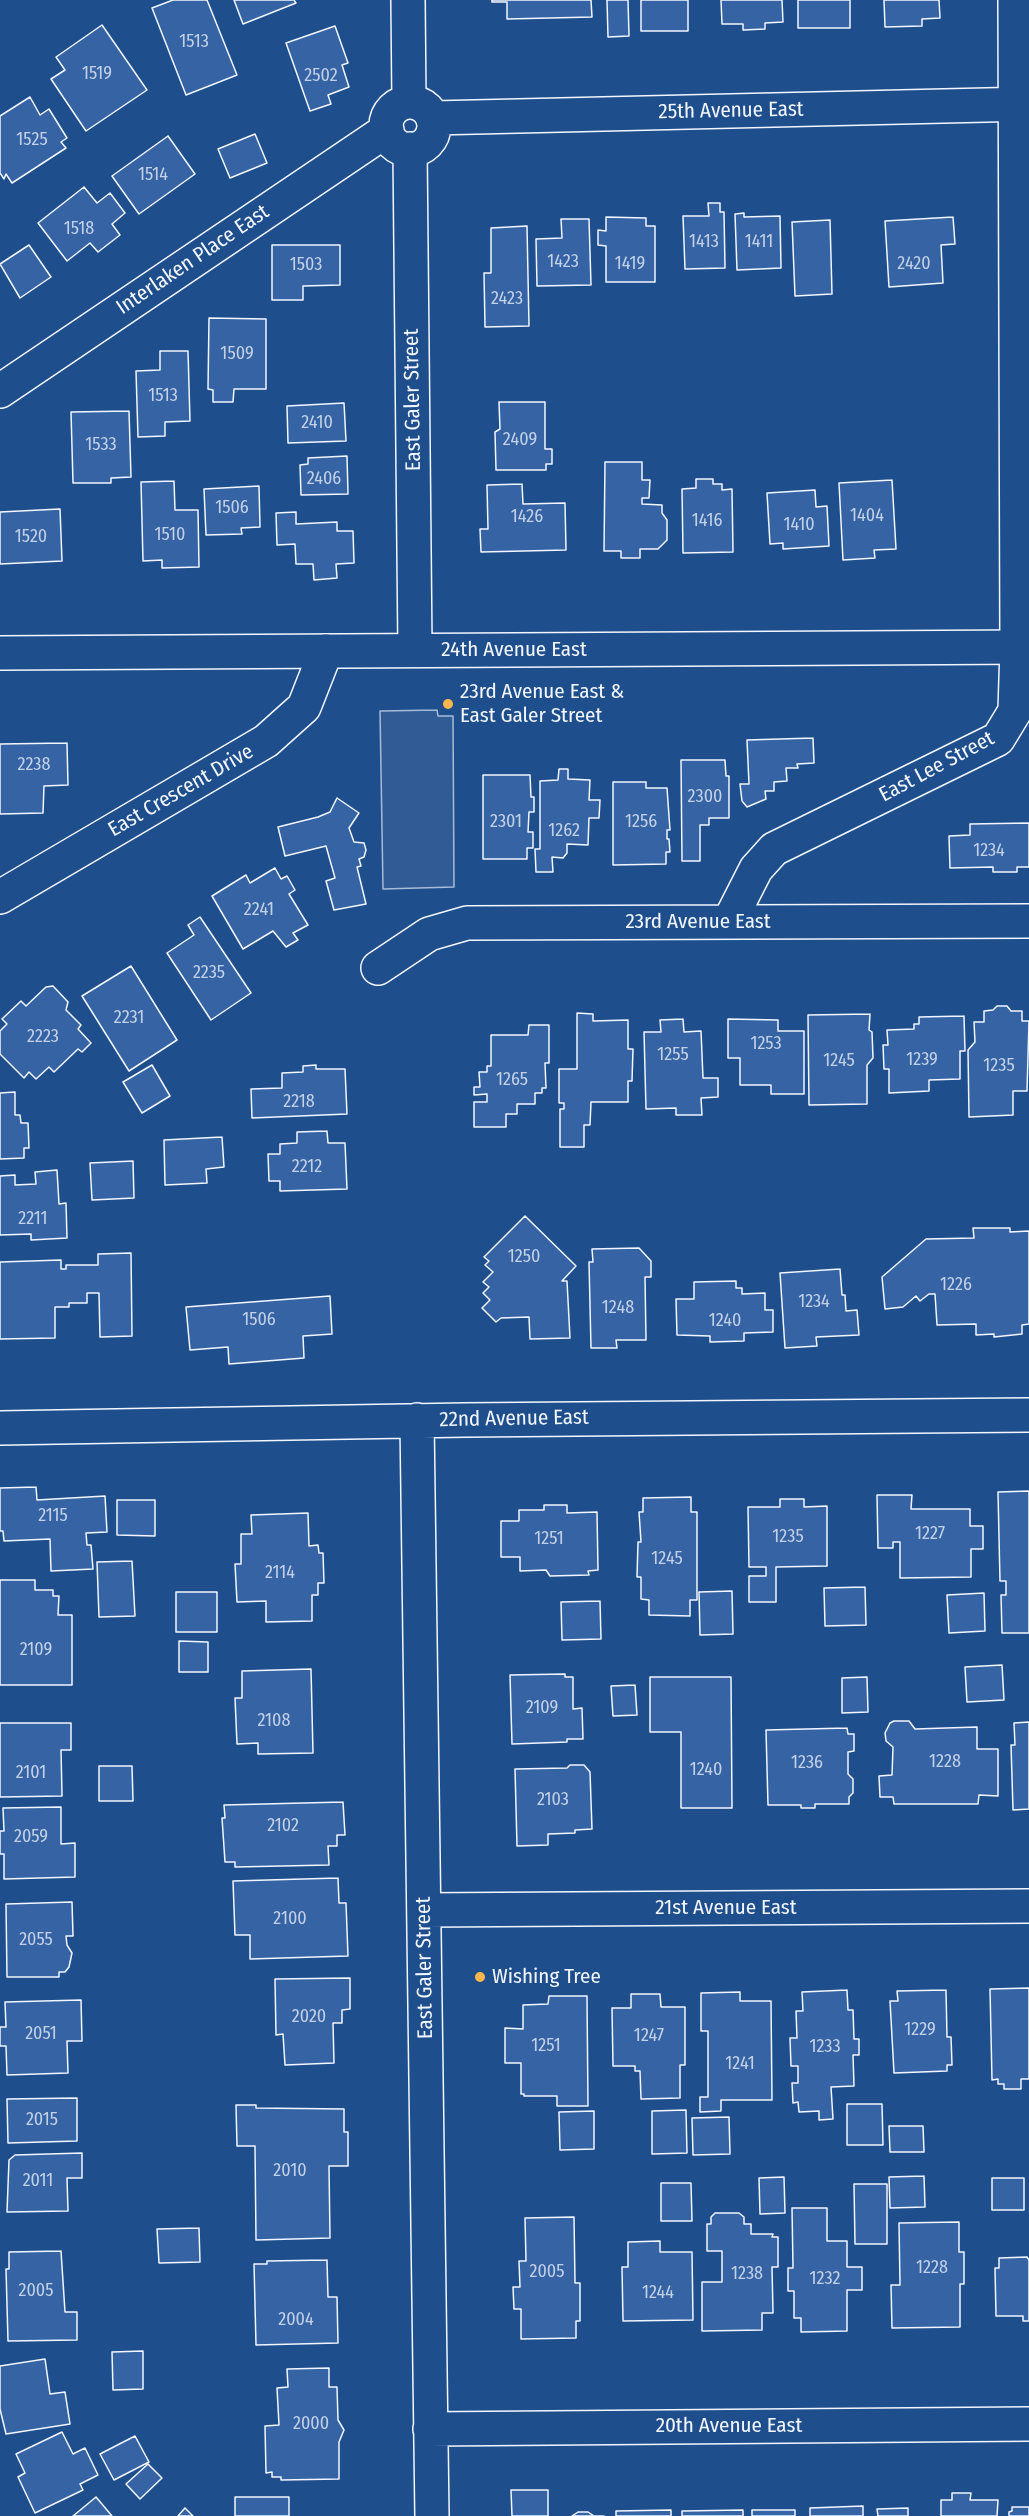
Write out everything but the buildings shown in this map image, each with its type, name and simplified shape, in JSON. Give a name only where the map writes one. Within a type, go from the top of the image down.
[{"type":"street","points":[[408,0],[421,110]]},
{"type":"street","name":"East Lee Street","points":[[729,922],[756,868],[774,849],[998,739],[1015,711],[1023,647],[1022,104],[1015,0]]},
{"type":"street","name":"25th Avenue East","points":[[421,110],[1022,104]]},
{"type":"street","name":"Interlaken Place East","points":[[0,391],[398,140],[421,147],[432,136],[434,129],[421,110]]},
{"type":"street","name":"East Galer Street","points":[[398,140],[415,650]]},
{"type":"street","name":"24th Avenue East","points":[[0,652],[1023,647]]},
{"type":"street","name":"East Crescent Drive","points":[[0,897],[266,741],[304,707],[326,651]]},
{"type":"street","name":"23rd Avenue East","points":[[378,968],[429,934],[466,923],[1029,921]]},
{"type":"street","name":"22nd Avenue East","points":[[0,1428],[417,1420],[1029,1415]]},
{"type":"street","name":"East Galer Street","points":[[417,1420],[432,2516]]},
{"type":"street","name":"21st Avenue East","points":[[424,1910],[1029,1906]]},
{"type":"street","name":"20th Avenue East","points":[[430,2428],[1029,2424]]},
{"type":"shaded area","points":[[437,710],[438,716],[453,716],[454,887],[383,889],[380,711]]},
{"type":"place","name":"23rd Avenue East & East Galer Street","points":[[448,704]]},
{"type":"place","name":"Wishing Tree","points":[[480,1977]]}]
